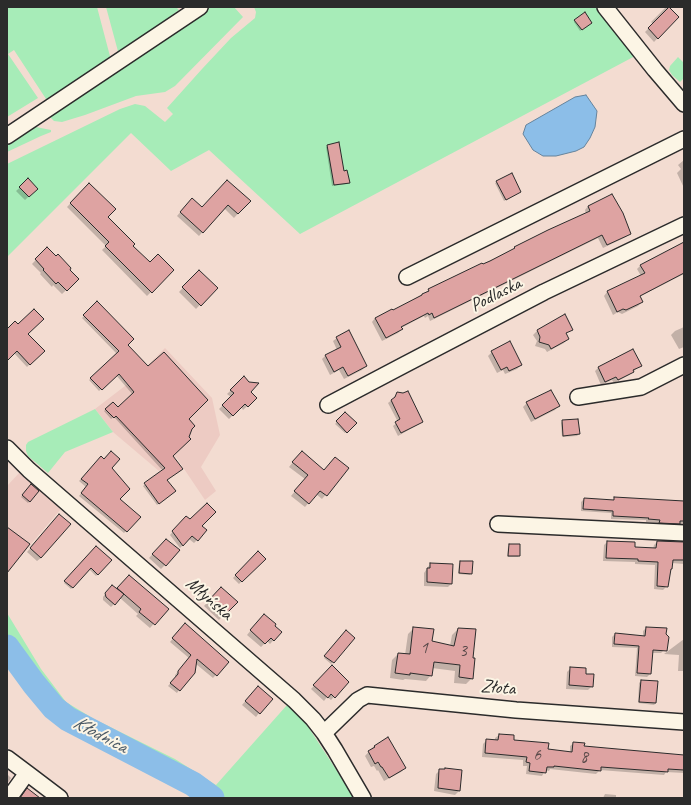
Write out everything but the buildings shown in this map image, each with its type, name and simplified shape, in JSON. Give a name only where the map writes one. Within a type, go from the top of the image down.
[{"type":"street","points":[[7,136],[200,7]]},
{"type":"street","points":[[605,7],[654,70],[684,104]]},
{"type":"street","points":[[407,277],[684,139]]},
{"type":"street","name":"Podlaska","points":[[328,406],[544,292],[684,225]]},
{"type":"street","points":[[578,397],[641,387],[684,365]]},
{"type":"street","name":"Młyńska","points":[[7,448],[29,470],[313,718],[335,750],[363,798]]},
{"type":"street","points":[[498,524],[684,533]]},
{"type":"street","name":"Złota","points":[[324,733],[358,700],[367,695],[516,710],[684,722]]},
{"type":"street","points":[[7,758],[60,798]]},
{"type":"street","points":[[9,798],[27,773]]},
{"type":"shaded area","points":[[165,348],[212,398],[220,435],[201,467],[216,491],[205,500],[176,457],[159,471],[113,432],[95,409],[134,379]]},
{"type":"shaded area","points":[[20,472],[61,509],[7,572],[7,486]]},
{"type":"green space","points":[[7,7],[97,7],[111,60],[48,102],[14,50],[8,54],[38,98],[7,117]]},
{"type":"green space","points":[[106,7],[176,7],[179,10],[119,55]]},
{"type":"green space","points":[[211,7],[234,7],[243,17],[175,86],[165,92],[136,96],[62,122],[54,121],[49,116],[81,96]]},
{"type":"green space","points":[[254,7],[598,7],[637,55],[300,234],[209,150],[171,171],[131,133],[7,257],[7,164],[120,109],[135,104],[145,106],[165,122],[173,114],[167,108],[231,38],[255,18],[256,12]]},
{"type":"green space","points":[[678,57],[684,63],[684,78],[680,82],[669,70],[670,66]]},
{"type":"green space","points":[[31,126],[51,130],[51,132],[7,152],[7,139]]},
{"type":"green space","points":[[95,409],[113,432],[65,452],[48,473],[28,456],[26,445],[28,442]]},
{"type":"green space","points":[[7,613],[41,669],[66,702],[94,719],[175,759],[216,785],[287,705],[305,722],[354,797],[220,798],[211,790],[174,768],[77,718],[51,698],[7,640]]},
{"type":"water","points":[[586,95],[597,111],[595,127],[584,147],[576,151],[556,156],[543,156],[533,150],[523,134],[526,125],[575,97]]},
{"type":"waterway","name":"Kłodnica","points":[[7,647],[54,708],[68,719],[193,784],[212,798]]}]
